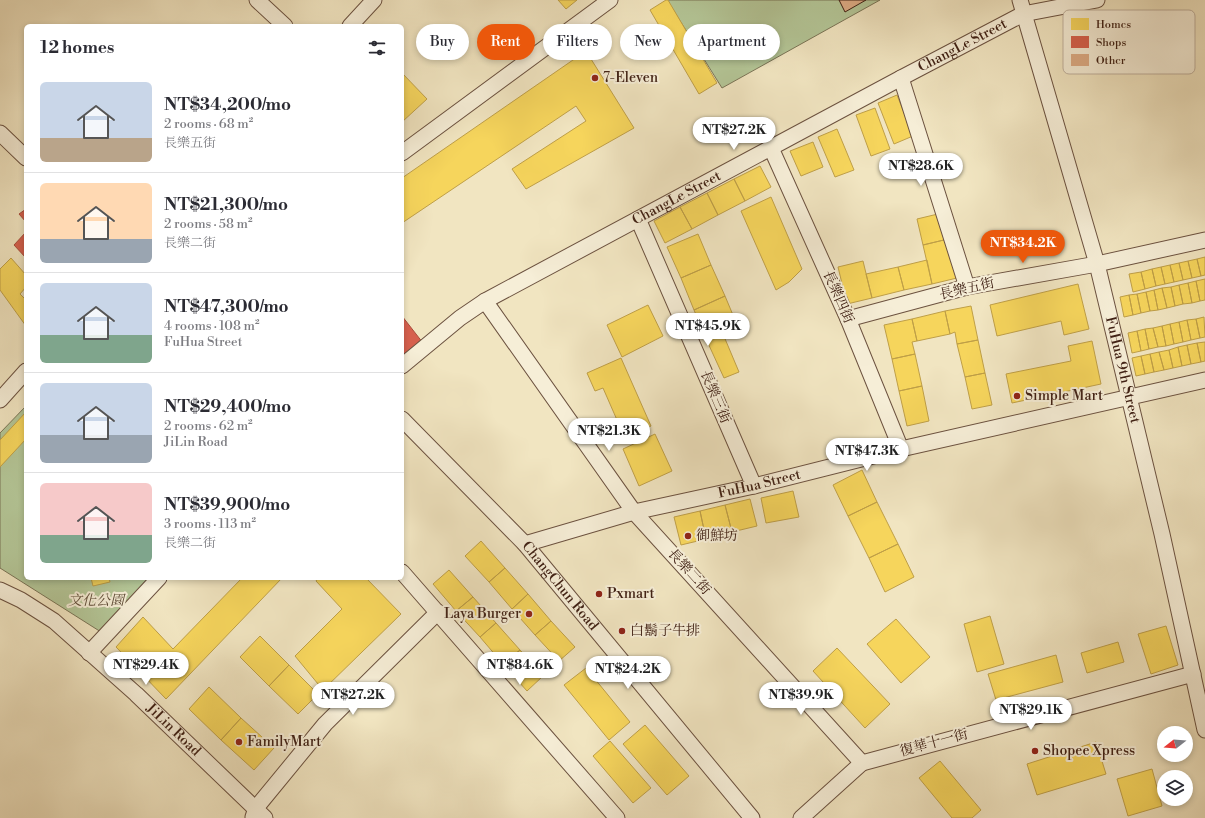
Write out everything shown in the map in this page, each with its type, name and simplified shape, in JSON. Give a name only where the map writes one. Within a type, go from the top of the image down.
[{"type":"street","points":[[257,0],[283,24]]},
{"type":"street","points":[[352,24],[374,0]]},
{"type":"street","points":[[404,152],[610,0]]},
{"type":"street","name":"ChangLe Street","points":[[404,364],[460,318],[485,301],[901,78],[1022,7],[1097,0]]},
{"type":"street","name":"FuHua 9th Street","points":[[1022,7],[1097,264],[1129,396],[1205,730]]},
{"type":"street","points":[[901,78],[967,287]]},
{"type":"street","points":[[0,132],[24,156]]},
{"type":"street","name":"長樂四街","points":[[771,148],[848,319],[901,449]]},
{"type":"street","name":"長樂三街","points":[[638,219],[754,486]]},
{"type":"street","name":"長樂五街","points":[[848,319],[967,287],[1097,264],[1205,240]]},
{"type":"street","name":"長樂二街","points":[[485,301],[634,512],[862,763]]},
{"type":"street","points":[[0,400],[24,373]]},
{"type":"street","name":"FuHua Street","points":[[525,544],[634,512],[754,486],[901,449],[1129,396],[1205,380]]},
{"type":"street","name":"ChangChun Road","points":[[404,421],[525,544],[752,818]]},
{"type":"street","points":[[404,574],[617,818]]},
{"type":"street","points":[[89,653],[157,580]]},
{"type":"street","name":"JiLin Road","points":[[0,590],[54,621],[136,694],[258,815]]},
{"type":"street","points":[[258,815],[325,724],[438,612]]},
{"type":"street","name":"復華十一街","points":[[862,763],[1193,674]]},
{"type":"street","points":[[801,818],[862,763]]},
{"type":"green space","points":[[667,0],[880,0],[780,56],[780,24],[683,24],[683,26]]},
{"type":"green space","points":[[704,60],[772,60],[722,88]]},
{"type":"green space","name":"文化公園","points":[[24,408],[24,580],[148,580],[101,632],[0,568],[0,433]]},
{"type":"building: Homes","points":[[558,0],[577,0],[566,9]]},
{"type":"building: Homes","points":[[668,0],[683,25],[683,60],[703,60],[717,83],[699,94],[675,53],[675,24],[658,24],[650,10]]},
{"type":"building: Homes","points":[[573,60],[592,60],[634,128],[526,189],[512,169],[586,121],[576,106],[404,222],[404,177]]},
{"type":"building: Homes","points":[[404,75],[427,99],[404,120]]},
{"type":"building: Homes","points":[[897,95],[913,136],[894,144],[878,103]]},
{"type":"building: Homes","points":[[875,108],[890,149],[871,156],[856,115]]},
{"type":"building: Homes","points":[[837,129],[854,170],[835,177],[818,137]]},
{"type":"building: Homes","points":[[813,142],[823,167],[801,176],[790,151]]},
{"type":"building: Homes","points":[[760,166],[771,187],[745,201],[734,179]]},
{"type":"building: Homes","points":[[734,179],[745,201],[718,215],[707,193]]},
{"type":"building: Homes","points":[[707,193],[718,215],[692,229],[680,207]]},
{"type":"building: Homes","points":[[771,197],[802,269],[789,282],[776,290],[741,211]]},
{"type":"building: Homes","points":[[680,207],[692,229],[665,243],[654,221]]},
{"type":"building: Homes","points":[[942,213],[948,239],[923,245],[917,219]]},
{"type":"building: Homes","points":[[698,234],[711,265],[681,278],[667,247]]},
{"type":"building: Homes","points":[[948,239],[957,278],[932,284],[923,245]]},
{"type":"building: Homes","points":[[1205,257],[1205,275],[1201,276],[1197,259]]},
{"type":"building: Homes","points":[[11,258],[24,273],[24,289],[20,294],[24,298],[24,323],[0,290],[0,269]]},
{"type":"building: Homes","points":[[1197,259],[1201,276],[1192,278],[1188,261]]},
{"type":"building: Homes","points":[[927,260],[932,284],[904,290],[898,267]]},
{"type":"building: Homes","points":[[863,261],[872,298],[847,304],[838,267]]},
{"type":"building: Homes","points":[[1188,261],[1192,278],[1183,280],[1179,263]]},
{"type":"building: Homes","points":[[1179,263],[1183,280],[1174,282],[1170,265]]},
{"type":"building: Homes","points":[[711,265],[725,296],[694,310],[681,278]]},
{"type":"building: Homes","points":[[1170,265],[1174,282],[1165,284],[1161,267]]},
{"type":"building: Homes","points":[[898,267],[904,290],[872,298],[866,274]]},
{"type":"building: Homes","points":[[1161,267],[1165,284],[1156,286],[1152,269]]},
{"type":"building: Homes","points":[[1152,269],[1156,286],[1145,289],[1141,272]]},
{"type":"building: Homes","points":[[1141,272],[1145,289],[1133,292],[1129,274]]},
{"type":"building: Homes","points":[[1205,279],[1205,300],[1200,301],[1196,281]]},
{"type":"building: Homes","points":[[1196,281],[1200,301],[1192,303],[1188,283]]},
{"type":"building: Homes","points":[[1188,283],[1192,303],[1183,304],[1179,285]]},
{"type":"building: Homes","points":[[1078,284],[1089,329],[1064,335],[1061,321],[997,336],[990,305]]},
{"type":"building: Homes","points":[[1179,285],[1183,304],[1175,306],[1171,287]]},
{"type":"building: Homes","points":[[1171,287],[1175,306],[1167,308],[1162,288]]},
{"type":"building: Homes","points":[[1162,288],[1167,308],[1158,310],[1154,290]]},
{"type":"building: Homes","points":[[1154,290],[1158,310],[1150,311],[1146,292]]},
{"type":"building: Homes","points":[[1146,292],[1150,311],[1141,313],[1137,294]]},
{"type":"building: Homes","points":[[1137,294],[1141,313],[1133,315],[1129,295]]},
{"type":"building: Homes","points":[[1129,295],[1133,315],[1124,317],[1120,297]]},
{"type":"building: Homes","points":[[725,296],[738,327],[707,341],[694,310]]},
{"type":"building: Homes","points":[[648,305],[663,336],[622,357],[607,325]]},
{"type":"building: Homes","points":[[971,306],[978,340],[957,344],[955,332],[950,334],[945,311]]},
{"type":"building: Homes","points":[[945,311],[950,334],[917,341],[912,319]]},
{"type":"building: Homes","points":[[1204,317],[1205,337],[1200,338],[1196,319]]},
{"type":"building: Homes","points":[[912,319],[917,341],[912,342],[915,354],[892,359],[884,325]]},
{"type":"building: Homes","points":[[1196,319],[1200,338],[1191,340],[1187,320]]},
{"type":"building: Homes","points":[[1187,320],[1191,340],[1183,342],[1179,322]]},
{"type":"building: Homes","points":[[1179,322],[1183,342],[1174,344],[1170,324]]},
{"type":"building: Homes","points":[[1170,324],[1174,344],[1166,346],[1162,326]]},
{"type":"building: Homes","points":[[1162,326],[1166,346],[1158,347],[1153,328]]},
{"type":"building: Homes","points":[[1153,328],[1158,347],[1149,349],[1145,329]]},
{"type":"building: Homes","points":[[1145,329],[1149,349],[1141,351],[1137,331]]},
{"type":"building: Homes","points":[[1137,331],[1141,351],[1132,353],[1128,333]]},
{"type":"building: Homes","points":[[723,334],[739,372],[724,378],[707,341]]},
{"type":"building: Homes","points":[[978,340],[985,373],[965,377],[957,344]]},
{"type":"building: Homes","points":[[1092,341],[1101,384],[1012,403],[1006,374],[1071,361],[1068,346]]},
{"type":"building: Homes","points":[[1205,342],[1205,361],[1201,362],[1197,343]]},
{"type":"building: Homes","points":[[1197,343],[1201,362],[1191,364],[1187,345]]},
{"type":"building: Homes","points":[[1187,345],[1191,364],[1182,366],[1178,347]]},
{"type":"building: Homes","points":[[1178,347],[1182,366],[1173,368],[1169,350]]},
{"type":"building: Homes","points":[[1169,350],[1173,368],[1164,370],[1159,352]]},
{"type":"building: Homes","points":[[1159,352],[1164,370],[1154,372],[1150,354]]},
{"type":"building: Homes","points":[[915,354],[922,386],[899,391],[892,359]]},
{"type":"building: Homes","points":[[1150,354],[1154,372],[1145,374],[1141,356]]},
{"type":"building: Homes","points":[[1141,356],[1145,374],[1136,376],[1132,358]]},
{"type":"building: Homes","points":[[621,358],[651,426],[617,442],[609,423],[617,420],[603,388],[595,391],[587,373]]},
{"type":"building: Homes","points":[[985,373],[992,405],[972,409],[965,377]]},
{"type":"building: Homes","points":[[922,386],[929,421],[907,426],[899,391]]},
{"type":"building: Homes","points":[[24,414],[24,441],[0,467],[0,440]]},
{"type":"building: Homes","points":[[655,434],[672,471],[639,486],[623,449]]},
{"type":"building: Homes","points":[[862,470],[877,502],[848,516],[833,485]]},
{"type":"building: Homes","points":[[793,491],[799,517],[766,523],[761,498]]},
{"type":"building: Homes","points":[[750,499],[757,526],[732,532],[725,505]]},
{"type":"building: Homes","points":[[877,502],[898,544],[869,558],[848,516]]},
{"type":"building: Homes","points":[[725,505],[732,532],[706,539],[700,511]]},
{"type":"building: Homes","points":[[700,511],[706,539],[681,545],[674,517]]},
{"type":"building: Homes","points":[[481,541],[505,568],[489,582],[465,556]]},
{"type":"building: Homes","points":[[898,544],[914,577],[885,592],[869,558]]},
{"type":"building: Homes","points":[[505,568],[528,594],[512,609],[489,582]]},
{"type":"building: Homes","points":[[449,570],[473,597],[456,611],[433,584]]},
{"type":"building: Homes","points":[[92,580],[110,580],[110,582],[93,586]]},
{"type":"building: Homes","points":[[240,580],[280,580],[166,699],[116,647],[143,617],[173,649]]},
{"type":"building: Homes","points":[[368,580],[401,614],[323,690],[295,656],[342,609],[316,581]]},
{"type":"building: Homes","points":[[528,594],[551,621],[535,635],[512,609]]},
{"type":"building: Homes","points":[[473,597],[496,623],[480,637],[456,611]]},
{"type":"building: Homes","points":[[990,616],[1004,664],[977,672],[964,624]]},
{"type":"building: Homes","points":[[896,619],[930,657],[901,683],[867,644]]},
{"type":"building: Homes","points":[[551,621],[575,647],[559,661],[535,635]]},
{"type":"building: Homes","points":[[496,623],[520,650],[503,664],[480,637]]},
{"type":"building: Homes","points":[[1166,626],[1178,665],[1151,674],[1138,634]]},
{"type":"building: Homes","points":[[260,636],[289,665],[269,686],[240,657]]},
{"type":"building: Homes","points":[[1118,642],[1124,662],[1087,673],[1081,653]]},
{"type":"building: Homes","points":[[837,648],[890,704],[865,728],[813,671]]},
{"type":"building: Homes","points":[[520,650],[543,676],[527,691],[503,664]]},
{"type":"building: Homes","points":[[1056,655],[1063,682],[996,700],[988,674]]},
{"type":"building: Homes","points":[[289,665],[318,694],[298,714],[269,686]]},
{"type":"building: Homes","points":[[586,668],[630,722],[609,740],[564,685]]},
{"type":"building: Homes","points":[[209,687],[241,718],[221,740],[189,709]]},
{"type":"building: Homes","points":[[241,718],[274,748],[254,770],[221,740]]},
{"type":"building: Homes","points":[[645,725],[689,776],[667,795],[623,744]]},
{"type":"building: Homes","points":[[610,741],[651,788],[633,803],[593,756]]},
{"type":"building: Homes","points":[[1096,742],[1106,774],[1037,795],[1027,764]]},
{"type":"building: Homes","points":[[940,761],[981,810],[972,818],[952,818],[919,778]]},
{"type":"building: Homes","points":[[1152,769],[1157,788],[1157,806],[1162,806],[1128,816],[1117,779]]},
{"type":"building: Shops","points":[[24,210],[24,220],[19,214]]},
{"type":"building: Shops","points":[[24,234],[24,256],[14,245]]},
{"type":"building: Shops","points":[[404,319],[423,343],[404,359]]},
{"type":"building: Other","points":[[839,0],[866,0],[845,12]]},
{"type":"place","name":"7-Eleven","points":[[595,78]]},
{"type":"place","name":"Simple Mart","points":[[1017,396]]},
{"type":"place","name":"御鮮坊","points":[[688,536]]},
{"type":"place","name":"Pxmart","points":[[599,594]]},
{"type":"place","name":"Laya Burger","points":[[529,614]]},
{"type":"place","name":"白鬍子牛排","points":[[622,631]]},
{"type":"place","name":"FamilyMart","points":[[239,742]]},
{"type":"place","name":"Shopee Xpress","points":[[1035,751]]}]
